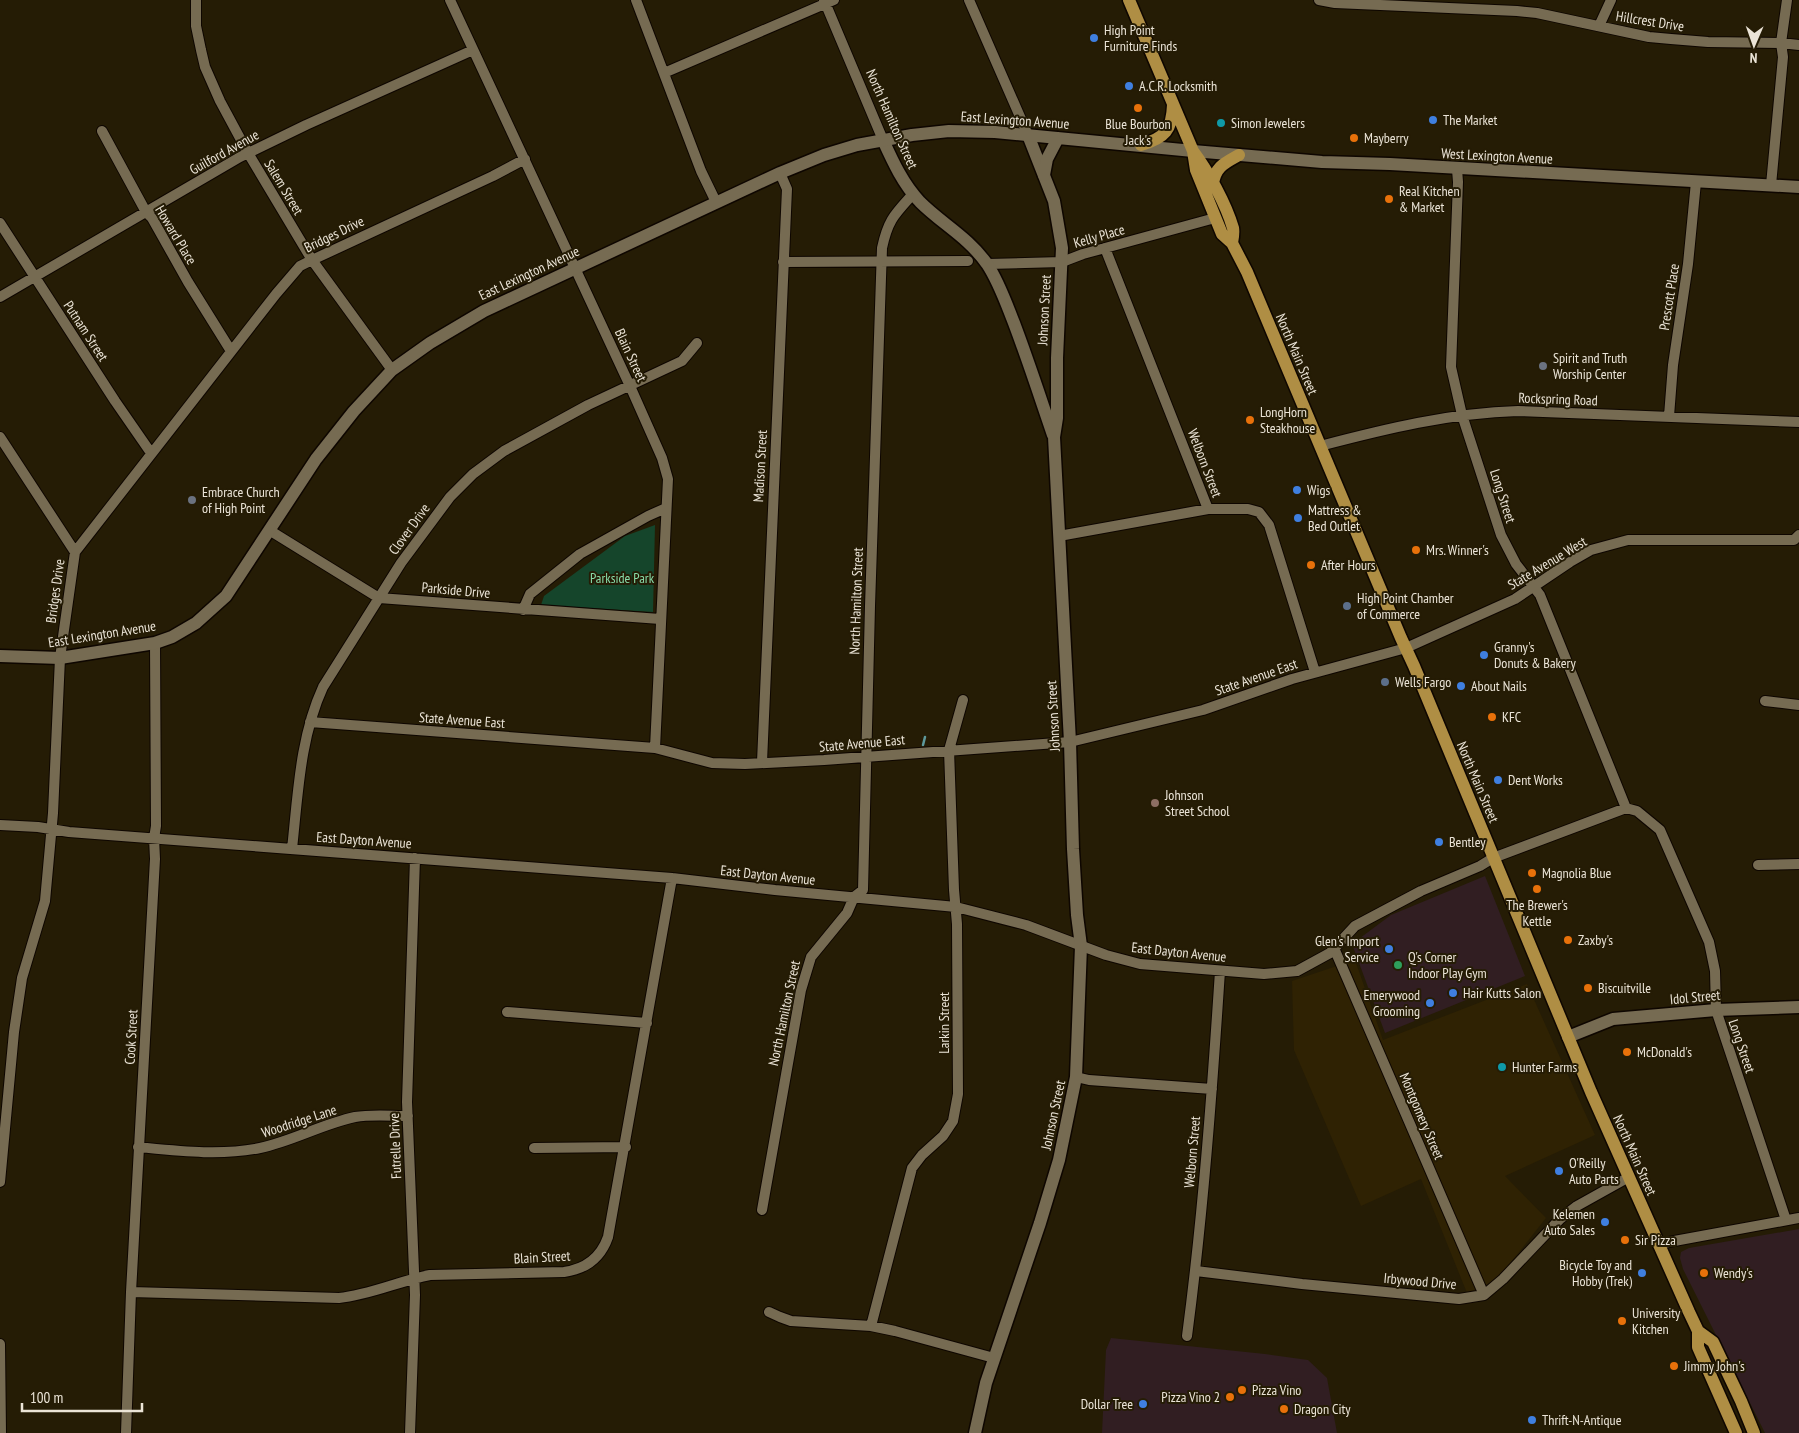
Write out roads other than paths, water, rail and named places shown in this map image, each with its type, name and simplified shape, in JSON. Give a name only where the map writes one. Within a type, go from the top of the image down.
[{"type":"main road","name":"North Main Street","points":[[1129,0],[1193,151],[1196,170],[1215,218],[1222,234],[1232,244],[1247,272],[1568,1038],[1698,1331],[1698,1347],[1736,1433]]},
{"type":"main road","points":[[1140,145],[1154,141],[1164,135],[1172,117],[1173,102]]},
{"type":"main road","name":"North Main Street","points":[[1193,151],[1207,170],[1234,230],[1232,244]]},
{"type":"main road","points":[[1213,183],[1214,174],[1217,169],[1238,155]]},
{"type":"main road","name":"North Main Street","points":[[1698,1331],[1713,1342],[1754,1433]]},
{"type":"main road","points":[[1725,1433],[1726,1411]]},
{"type":"street","name":"Salem Street","points":[[196,0],[196,26],[206,67],[220,101],[248,153],[312,260],[392,370]]},
{"type":"street","name":"Blain Street","points":[[450,0],[630,386],[662,458],[668,478],[655,748]]},
{"type":"street","points":[[636,0],[701,172],[716,202]]},
{"type":"street","name":"Johnson Street","points":[[969,0],[1054,201],[1062,248],[1057,386],[1058,418],[1054,437],[1077,915],[1081,946],[1076,1077],[1059,1160],[1040,1223],[986,1383],[975,1433]]},
{"type":"street","name":"Hillcrest Drive","points":[[1318,0],[1335,3],[1537,13],[1671,39],[1799,45]]},
{"type":"street","points":[[1599,26],[1611,0]]},
{"type":"street","points":[[1771,185],[1782,57],[1780,43],[1787,0]]},
{"type":"street","points":[[664,73],[828,1]]},
{"type":"street","name":"North Hamilton Street","points":[[762,1210],[801,990],[811,957],[847,913],[854,897],[863,890],[882,261],[884,240],[891,219],[913,194],[894,165],[882,140],[828,1]]},
{"type":"street","name":"Guilford Avenue","points":[[0,297],[36,278],[248,153],[473,50]]},
{"type":"street","name":"Howard Place","points":[[102,131],[146,212],[152,218],[188,282],[231,351]]},
{"type":"street","name":"East Lexington Avenue","points":[[0,656],[60,658],[155,643],[172,637],[196,623],[226,596],[316,459],[354,411],[392,370],[462,323],[575,268],[780,173],[824,155],[882,140],[949,131],[995,132],[1193,151]]},
{"type":"street","points":[[1044,175],[1047,159],[1058,138]]},
{"type":"street","name":"West Lexington Avenue","points":[[1193,151],[1322,162],[1799,187]]},
{"type":"street","name":"Bridges Drive","points":[[0,1182],[10,1070],[21,987],[45,901],[52,830],[60,658],[75,552],[231,351],[300,266],[525,160]]},
{"type":"street","name":"Long Street","points":[[1457,169],[1451,367],[1462,415],[1501,535],[1516,564],[1532,588],[1540,595],[1626,808],[1637,811],[1660,830],[1708,942],[1715,972],[1716,1010],[1786,1220]]},
{"type":"street","name":"Madison Street","points":[[762,762],[787,189],[780,173]]},
{"type":"street","name":"Prescott Place","points":[[1669,416],[1673,365],[1688,264],[1696,182]]},
{"type":"street","points":[[913,194],[967,240],[987,264],[1006,301],[1032,368],[1054,437]]},
{"type":"street","name":"Kelly Place","points":[[987,264],[1062,262],[1105,248],[1215,218]]},
{"type":"street","name":"Putnam Street","points":[[0,223],[115,401],[151,453]]},
{"type":"street","name":"Welborn Street","points":[[1105,248],[1208,509],[1248,509],[1259,512],[1269,525],[1316,672]]},
{"type":"street","points":[[783,262],[968,261]]},
{"type":"street","name":"Clover Drive","points":[[292,849],[302,754],[314,706],[323,687],[379,598],[426,528],[450,497],[473,474],[504,450],[588,405],[682,361],[697,343]]},
{"type":"street","points":[[1032,368],[1044,384],[1057,386]]},
{"type":"street","name":"Rockspring Road","points":[[1320,446],[1392,427],[1462,415],[1518,411],[1799,422]]},
{"type":"street","points":[[0,437],[75,552]]},
{"type":"street","points":[[523,610],[530,594],[580,554],[666,508]]},
{"type":"street","points":[[1059,536],[1208,509]]},
{"type":"street","name":"Parkside Drive","points":[[269,530],[379,598],[660,619]]},
{"type":"street","name":"State Avenue West","points":[[1406,648],[1516,599],[1591,550],[1619,541],[1794,540],[1799,535]]},
{"type":"street","name":"Cook Street","points":[[126,1433],[138,1147],[156,826],[155,643]]},
{"type":"street","name":"State Avenue East","points":[[310,722],[655,748],[712,763],[745,764],[806,761],[1070,742],[1203,710],[1316,672],[1406,648]]},
{"type":"street","name":"Larkin Street","points":[[871,1326],[912,1168],[922,1155],[943,1136],[952,1122],[958,1094],[956,907],[949,750],[964,700]]},
{"type":"street","points":[[1765,701],[1799,705]]},
{"type":"street","name":"East Dayton Avenue","points":[[0,824],[52,830],[672,878],[956,907],[1026,925],[1081,946],[1140,964],[1264,974],[1298,971],[1330,953],[1355,926],[1421,891],[1480,866],[1493,858],[1626,808]]},
{"type":"street","name":"Futrelle Drive","points":[[410,1433],[414,1278],[408,1116],[415,858]]},
{"type":"street","points":[[1758,865],[1799,864]]},
{"type":"street","name":"Blain Street","points":[[131,1292],[339,1298],[377,1290],[430,1275],[564,1272],[586,1266],[604,1248],[608,1237],[626,1147],[672,878]]},
{"type":"street","name":"Montgomery Street","points":[[1334,948],[1484,1295]]},
{"type":"street","name":"Welborn Street","points":[[1187,1336],[1196,1271],[1220,971]]},
{"type":"street","name":"Idol Street","points":[[1568,1038],[1613,1019],[1716,1010],[1799,1007]]},
{"type":"street","points":[[507,1012],[647,1023]]},
{"type":"street","points":[[1076,1077],[1089,1080],[1212,1089]]},
{"type":"street","name":"Woodridge Lane","points":[[138,1147],[192,1152],[241,1151],[276,1144],[306,1135],[335,1122],[356,1117],[371,1115],[408,1116]]},
{"type":"street","points":[[534,1148],[626,1147]]},
{"type":"street","points":[[1484,1295],[1503,1279],[1560,1219],[1577,1206],[1629,1177]]},
{"type":"street","points":[[1658,1244],[1799,1218]]},
{"type":"street","name":"Irbywood Drive","points":[[1196,1271],[1302,1284],[1459,1299],[1484,1295]]},
{"type":"street","points":[[769,1312],[791,1320],[871,1326],[922,1337],[994,1358]]},
{"type":"street","points":[[0,1344],[2,1433]]},
{"type":"waterway","points":[[923,745],[925,737]]},
{"type":"place","name":"High Point Furniture Finds","points":[[1094,38]]},
{"type":"place","name":"A.C.R. Locksmith","points":[[1129,86]]},
{"type":"place","name":"Blue Bourbon Jack's","points":[[1138,108]]},
{"type":"place","name":"The Market","points":[[1433,120]]},
{"type":"place","name":"Simon Jewelers","points":[[1221,123]]},
{"type":"place","name":"Mayberry","points":[[1354,138]]},
{"type":"place","name":"Real Kitchen & Market","points":[[1389,199]]},
{"type":"place","name":"Spirit and Truth Worship Center","points":[[1543,366]]},
{"type":"place","name":"LongHorn Steakhouse","points":[[1250,420]]},
{"type":"place","name":"Wigs","points":[[1297,490]]},
{"type":"place","name":"Embrace Church of High Point","points":[[192,500]]},
{"type":"place","name":"Mattress & Bed Outlet","points":[[1298,518]]},
{"type":"place","name":"Mrs. Winner's","points":[[1416,550]]},
{"type":"place","name":"After Hours","points":[[1311,565]]},
{"type":"place","name":"High Point Chamber of Commerce","points":[[1347,606]]},
{"type":"place","name":"Granny's Donuts & Bakery","points":[[1484,655]]},
{"type":"place","name":"Wells Fargo","points":[[1385,682]]},
{"type":"place","name":"About Nails","points":[[1461,686]]},
{"type":"place","name":"KFC","points":[[1492,717]]},
{"type":"place","name":"Dent Works","points":[[1498,780]]},
{"type":"place","name":"Johnson Street School","points":[[1155,803]]},
{"type":"place","name":"Bentley","points":[[1439,842]]},
{"type":"place","name":"Magnolia Blue","points":[[1532,873]]},
{"type":"place","name":"The Brewer's Kettle","points":[[1537,889]]},
{"type":"place","name":"Zaxby's","points":[[1568,940]]},
{"type":"place","name":"Glen's Import Service","points":[[1389,949]]},
{"type":"place","name":"Q's Corner Indoor Play Gym","points":[[1398,965]]},
{"type":"place","name":"Biscuitville","points":[[1588,988]]},
{"type":"place","name":"Hair Kutts Salon","points":[[1453,993]]},
{"type":"place","name":"Emerywood Grooming","points":[[1430,1003]]},
{"type":"place","name":"McDonald's","points":[[1627,1052]]},
{"type":"place","name":"Hunter Farms","points":[[1502,1067]]},
{"type":"place","name":"O'Reilly Auto Parts","points":[[1559,1171]]},
{"type":"place","name":"Kelemen Auto Sales","points":[[1605,1222]]},
{"type":"place","name":"Sir Pizza","points":[[1625,1240]]},
{"type":"place","name":"Bicycle Toy and Hobby (Trek)","points":[[1642,1273]]},
{"type":"place","name":"Wendy's","points":[[1704,1273]]},
{"type":"place","name":"University Kitchen","points":[[1622,1321]]},
{"type":"place","name":"Jimmy John's","points":[[1674,1366]]},
{"type":"place","name":"Pizza Vino","points":[[1242,1390]]},
{"type":"place","name":"Pizza Vino 2","points":[[1230,1397]]},
{"type":"place","name":"Dollar Tree","points":[[1143,1404]]},
{"type":"place","name":"Dragon City","points":[[1284,1409]]},
{"type":"place","name":"Thrift-N-Antique","points":[[1532,1420]]},
{"type":"park label","name":"Parkside Park","points":[[622,578]]}]
